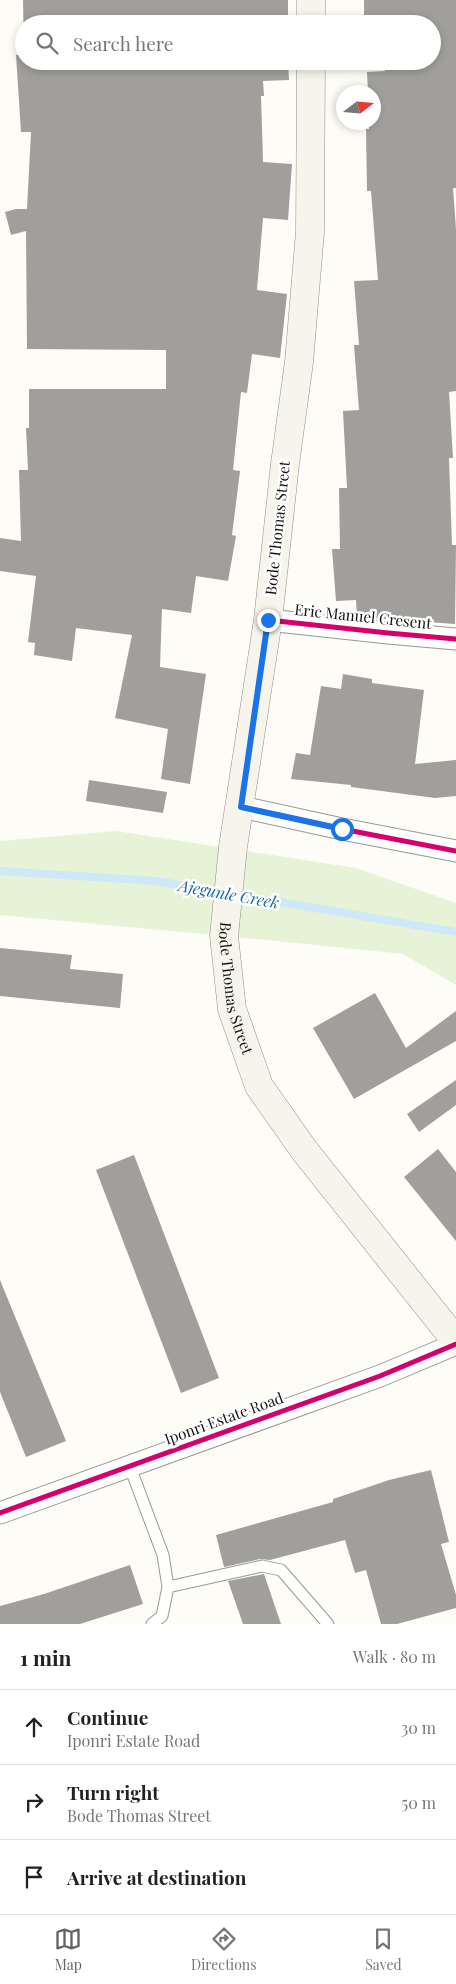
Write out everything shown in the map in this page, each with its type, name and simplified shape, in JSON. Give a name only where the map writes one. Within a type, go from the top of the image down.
[{"type":"main road","points":[[311,0],[311,15]]},
{"type":"main road","name":"Bode Thomas Street","points":[[310,70],[310,232],[298,362],[268,620],[241,807],[233,847],[224,936],[232,1009],[259,1086],[304,1150],[456,1343]]},
{"type":"street","name":"Eric Manuel Cresent","points":[[268,620],[456,639]]},
{"type":"street","points":[[241,807],[456,851]]},
{"type":"street","name":"Iponri Estate Road","points":[[0,1513],[380,1376],[456,1343]]},
{"type":"lane","points":[[130,1467],[163,1554],[168,1587],[161,1620],[152,1624]]},
{"type":"lane","points":[[168,1587],[262,1566],[281,1570],[328,1624]]},
{"type":"green space","points":[[116,831],[356,868],[456,903],[456,985],[403,954],[0,915],[0,841]]},
{"type":"building","points":[[23,0],[288,0],[288,15],[23,15]]},
{"type":"building","points":[[364,0],[456,0],[456,188],[453,188],[456,229],[456,391],[449,392],[453,458],[449,458],[452,545],[456,545],[455,624],[357,617],[356,600],[336,601],[332,549],[340,549],[339,488],[347,488],[343,411],[359,410],[354,345],[359,345],[354,281],[378,280],[371,191],[367,191],[366,130],[381,130],[381,85],[368,85],[367,72],[385,70],[441,70],[441,15],[364,15]]},
{"type":"building","points":[[17,70],[288,70],[289,80],[263,81],[264,96],[261,96],[263,162],[292,164],[288,220],[263,218],[257,290],[287,294],[280,358],[252,354],[247,393],[241,392],[233,470],[240,471],[232,535],[236,536],[228,581],[196,576],[191,613],[162,609],[160,667],[206,674],[190,784],[161,779],[168,729],[115,718],[132,635],[76,628],[72,661],[34,655],[35,643],[28,642],[36,576],[0,571],[0,538],[21,541],[19,470],[28,470],[26,428],[29,428],[29,389],[166,389],[166,350],[27,349],[26,231],[11,235],[5,212],[27,209],[31,132],[21,132]]},
{"type":"building","points":[[343,674],[372,679],[372,683],[424,690],[415,764],[456,760],[456,796],[435,798],[351,787],[351,785],[291,779],[296,753],[310,755],[321,686],[341,689]]},
{"type":"building","points":[[89,780],[167,792],[163,813],[86,801]]},
{"type":"building","points":[[0,948],[72,955],[70,969],[123,974],[120,1008],[0,996]]},
{"type":"building","points":[[375,993],[406,1048],[456,1011],[456,1041],[354,1099],[313,1028]]},
{"type":"building","points":[[456,1080],[456,1105],[419,1132],[407,1114]]},
{"type":"building","points":[[438,1149],[456,1172],[456,1241],[404,1177]]},
{"type":"building","points":[[134,1155],[219,1378],[181,1393],[96,1170]]},
{"type":"building","points":[[0,1280],[66,1441],[26,1457],[0,1392]]},
{"type":"building","points":[[431,1470],[449,1542],[441,1544],[456,1595],[456,1608],[397,1624],[381,1624],[366,1570],[355,1573],[345,1540],[270,1560],[260,1559],[224,1567],[216,1535],[333,1502],[333,1499],[389,1480]]},
{"type":"building","points":[[130,1565],[143,1604],[80,1624],[0,1624],[0,1606],[44,1594]]},
{"type":"building","points":[[264,1574],[281,1624],[243,1624],[228,1581]]},
{"type":"waterway","name":"Ajegunle Creek","points":[[0,871],[156,881],[456,932]]},
{"type":"cycle path","points":[[268,620],[456,639]]},
{"type":"cycle path","points":[[241,807],[456,851]]},
{"type":"cycle path","points":[[0,1513],[380,1376],[456,1344]]},
{"type":"route","points":[[268,620],[241,807],[342,829]]}]
